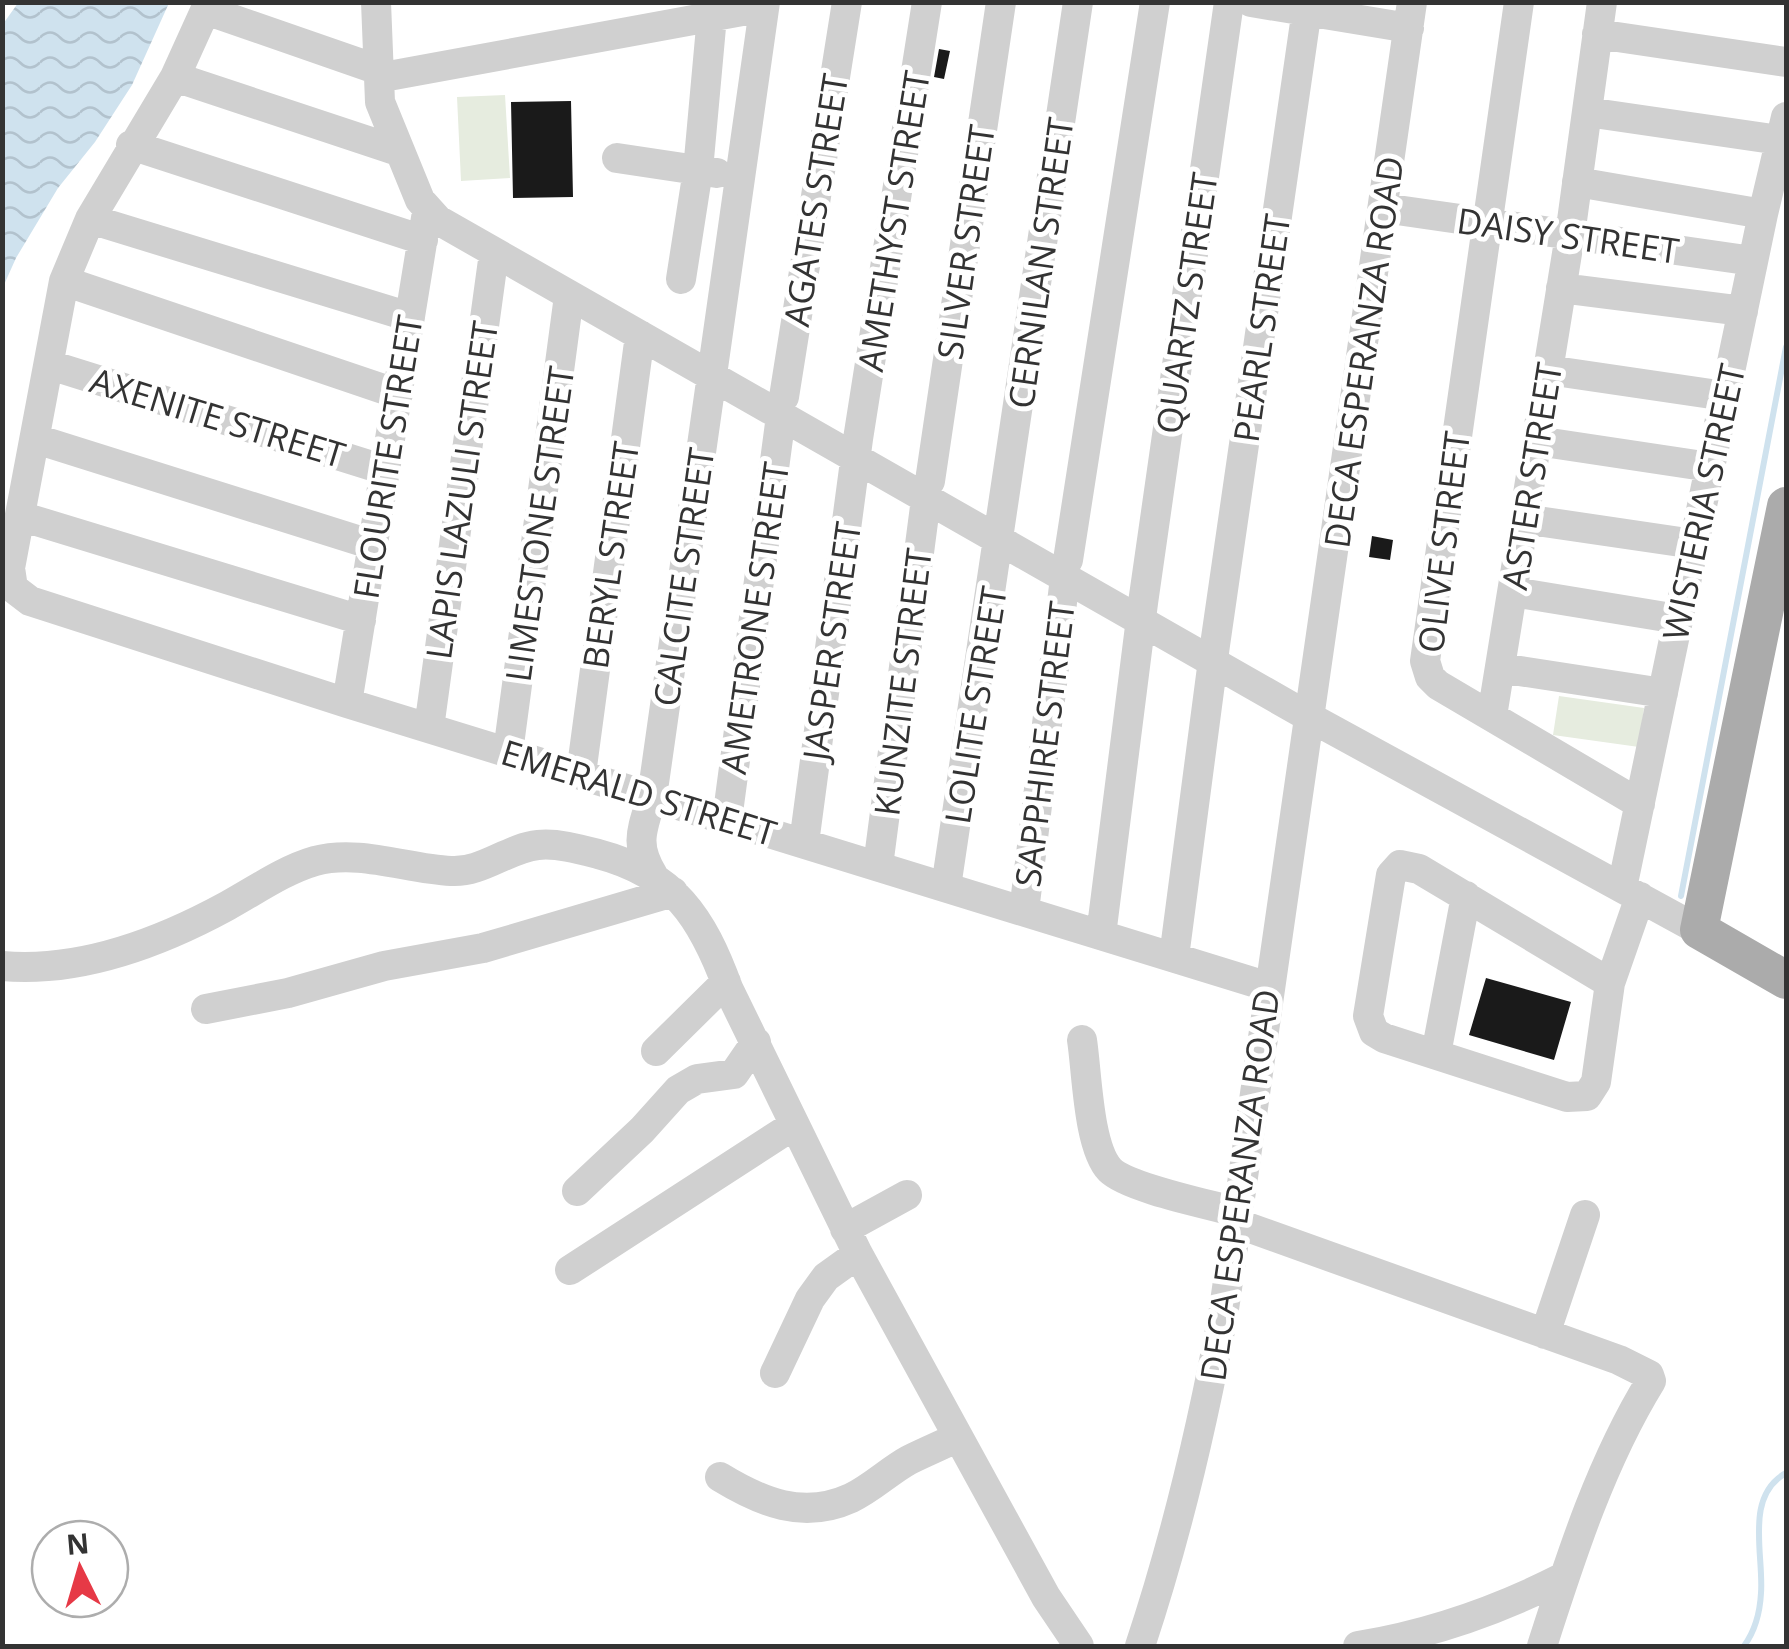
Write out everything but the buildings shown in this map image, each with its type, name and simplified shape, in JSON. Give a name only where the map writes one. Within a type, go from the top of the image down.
[{"type":"main road","points":[[1786,506],[1699,930],[1786,980]]},
{"type":"street","name":"AGATES STREET","points":[[782,406],[847,2]]},
{"type":"street","name":"AMETHYST STREET","points":[[856,449],[927,2]]},
{"type":"street","name":"SILVER STREET","points":[[928,490],[1001,2]]},
{"type":"street","name":"CERNILAN STREET","points":[[1002,532],[1078,2]]},
{"type":"street","name":"SAPPHIRE STREET","points":[[1024,911],[1066,569],[1155,2]]},
{"type":"street","name":"QUARTZ STREET","points":[[1101,935],[1142,612],[1229,2]]},
{"type":"street","points":[[1251,2],[1410,15]]},
{"type":"street","name":"OLIVE STREET","points":[[1519,2],[1425,661],[1430,677],[1438,685],[1640,804]]},
{"type":"street","name":"ASTER STREET","points":[[1492,716],[1562,288],[1602,2]]},
{"type":"street","points":[[384,3],[385,72],[380,102],[425,226]]},
{"type":"street","points":[[361,620],[20,516],[64,281],[90,219],[174,77],[208,6],[385,72],[764,5]]},
{"type":"street","name":"CALCITE STREET","points":[[663,883],[640,850],[652,796],[764,5]]},
{"type":"street","name":"PEARL STREET","points":[[1174,957],[1307,7]]},
{"type":"street","name":"DECA ESPERANZA ROAD","points":[[1140,1646],[1181,1512],[1202,1426],[1269,987],[1319,716],[1410,15]]},
{"type":"street","points":[[681,279],[698,170],[712,16]]},
{"type":"street","points":[[1598,34],[1786,62]]},
{"type":"street","points":[[385,72],[430,180],[444,200],[475,221],[713,367],[1699,930]]},
{"type":"street","points":[[174,77],[398,151]]},
{"type":"street","points":[[1587,112],[1783,129]]},
{"type":"street","name":"WISTERIA STREET","points":[[1436,1054],[1567,1097],[1587,1096],[1596,1082],[1610,982],[1631,892],[1640,804],[1783,129]]},
{"type":"street","points":[[131,145],[425,226],[494,253],[640,335],[713,367]]},
{"type":"street","points":[[617,158],[740,177]]},
{"type":"street","points":[[1577,182],[1763,214]]},
{"type":"street","name":"DAISY STREET","points":[[1383,208],[1753,261]]},
{"type":"street","points":[[90,219],[410,318]]},
{"type":"street","name":"FLOURITE STREET","points":[[348,702],[425,226]]},
{"type":"street","name":"LAPIS LAZULI STREET","points":[[429,728],[494,253]]},
{"type":"street","points":[[64,281],[398,394]]},
{"type":"street","points":[[1562,288],[1743,311]]},
{"type":"street","name":"LIMESTONE STREET","points":[[508,752],[569,296]]},
{"type":"street","name":"BERYL STREET","points":[[581,774],[640,335]]},
{"type":"street","name":"AXENITE STREET","points":[[50,365],[385,470]]},
{"type":"street","points":[[1548,370],[1725,396]]},
{"type":"street","name":"AMETRONE STREET","points":[[727,820],[782,406]]},
{"type":"street","points":[[36,439],[373,545]]},
{"type":"street","points":[[1537,441],[1710,467]]},
{"type":"street","name":"JASPER STREET","points":[[804,843],[856,449]]},
{"type":"street","name":"KUNZITE STREET","points":[[878,866],[928,490]]},
{"type":"street","name":"EMERALD STREET","points":[[20,516],[10,568],[14,588],[30,601],[1269,987]]},
{"type":"street","points":[[1524,519],[1694,544]]},
{"type":"street","name":"LOLITE STREET","points":[[946,887],[1002,532]]},
{"type":"street","points":[[1512,592],[1678,619]]},
{"type":"street","points":[[1500,668],[1663,693]]},
{"type":"street","points":[[2,966],[83,960],[154,940],[294,868],[320,859],[380,860],[453,872],[469,870],[536,845],[558,845],[624,861],[663,883],[711,944],[852,1241],[1046,1598],[1079,1646]]},
{"type":"street","points":[[1466,896],[1436,1054],[1384,1038],[1370,1026],[1368,1003],[1395,869],[1413,865],[1466,896],[1610,982]]},
{"type":"street","points":[[206,1008],[302,990],[384,966],[483,948],[663,883]]},
{"type":"street","points":[[656,1052],[726,982]]},
{"type":"street","points":[[1082,1040],[1096,1138],[1112,1172],[1129,1182],[1236,1217],[1642,1369],[1651,1381],[1636,1405],[1564,1577],[1542,1646]]},
{"type":"street","points":[[577,1191],[678,1090],[697,1079],[734,1074],[756,1042]]},
{"type":"street","points":[[570,1270],[794,1125]]},
{"type":"street","points":[[775,1373],[810,1299],[852,1241],[907,1195]]},
{"type":"street","points":[[1545,1334],[1586,1214]]},
{"type":"street","points":[[720,1477],[754,1498],[813,1508],[848,1499],[907,1462],[958,1437]]},
{"type":"street","points":[[1358,1646],[1451,1626],[1564,1577]]},
{"type":"shaded area","points":[[505,95],[510,178],[461,181],[457,97]]},
{"type":"shaded area","points":[[1559,696],[1644,708],[1639,747],[1553,735]]},
{"type":"water","points":[[18,3],[169,3],[132,85],[95,142],[58,188],[3,287],[3,24]]},
{"type":"waterway","points":[[1681,896],[1786,347]]},
{"type":"waterway","points":[[1744,1646],[1754,1628],[1760,1600],[1760,1511],[1773,1483],[1786,1473]]}]
